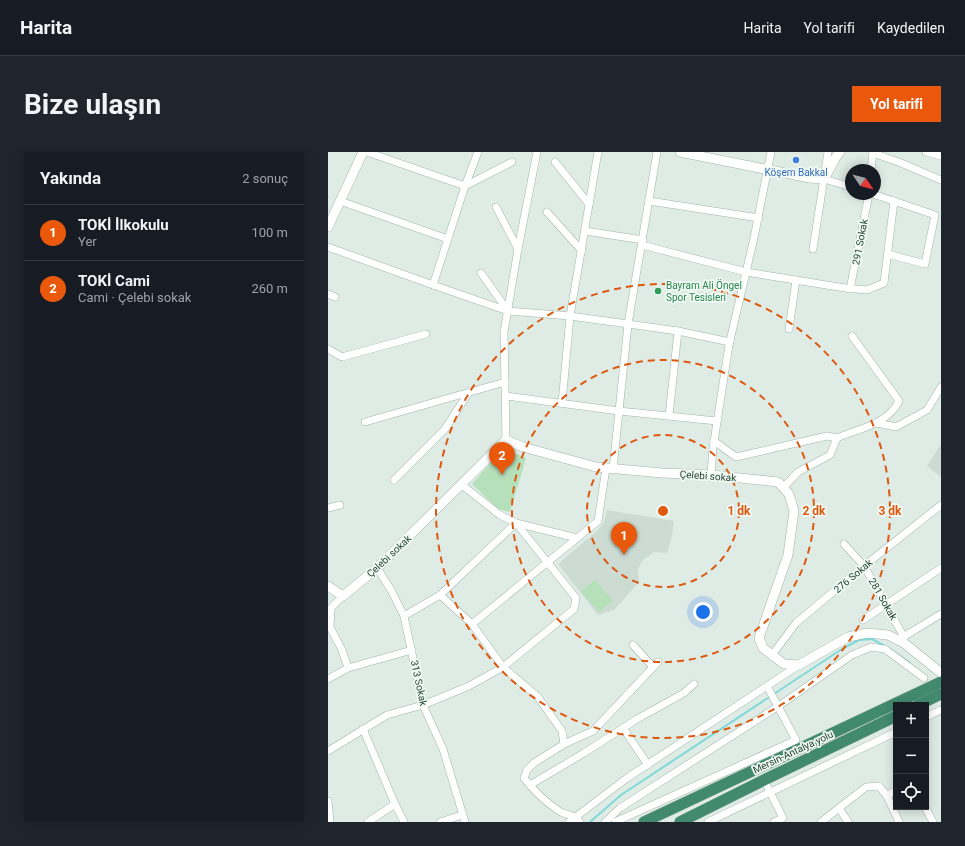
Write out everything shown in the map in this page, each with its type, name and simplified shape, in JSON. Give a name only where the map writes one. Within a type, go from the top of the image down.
[{"type":"highway","name":"Mersin-Antalya yolu","points":[[644,822],[926,683],[941,682]]},
{"type":"highway","points":[[924,702],[939,695]]},
{"type":"highway","name":"Mersin-Antalya yolu","points":[[680,822],[893,717]]},
{"type":"street","points":[[328,227],[363,152]]},
{"type":"street","points":[[367,152],[465,186],[512,162]]},
{"type":"street","points":[[433,285],[465,186],[478,152]]},
{"type":"street","points":[[506,440],[504,332],[537,152]]},
{"type":"street","points":[[562,403],[570,316],[598,152]]},
{"type":"street","points":[[472,624],[598,521],[610,468],[619,411],[628,324],[657,152]]},
{"type":"street","points":[[680,152],[810,178],[824,179],[845,185]]},
{"type":"street","points":[[711,475],[714,441],[730,342],[759,218],[771,152]]},
{"type":"street","points":[[813,249],[828,152]]},
{"type":"street","points":[[824,179],[840,152]]},
{"type":"street","points":[[926,152],[941,156]]},
{"type":"street","points":[[872,164],[873,153],[941,180]]},
{"type":"street","points":[[555,162],[590,204]]},
{"type":"street","points":[[881,197],[935,215],[925,264],[888,254]]},
{"type":"street","name":"291 Sokak","points":[[850,289],[868,200]]},
{"type":"street","points":[[340,201],[448,239]]},
{"type":"street","points":[[649,201],[759,218]]},
{"type":"street","points":[[585,231],[642,242],[746,272],[850,289],[867,290],[884,283],[894,201]]},
{"type":"street","points":[[496,207],[518,250]]},
{"type":"street","points":[[547,212],[582,251]]},
{"type":"street","points":[[328,247],[508,311],[570,316],[628,324],[678,331],[730,342]]},
{"type":"street","points":[[481,274],[508,311]]},
{"type":"street","points":[[789,329],[796,280]]},
{"type":"street","points":[[669,416],[678,331]]},
{"type":"street","points":[[328,350],[342,357],[426,334]]},
{"type":"street","points":[[714,441],[736,457],[827,436],[837,438],[877,423],[888,416],[896,408],[899,401],[852,336]]},
{"type":"street","points":[[365,422],[505,382]]},
{"type":"street","points":[[877,423],[896,427],[927,410],[941,387]]},
{"type":"street","points":[[394,480],[444,429],[469,392]]},
{"type":"street","points":[[506,396],[717,422]]},
{"type":"street","points":[[799,665],[784,664],[763,648],[760,638],[788,555],[794,511],[789,494],[783,488],[798,472],[830,455],[837,438]]},
{"type":"street","name":"Çelebi sokak","points":[[343,596],[377,568],[506,440],[523,447],[596,467],[662,473],[711,475],[778,482],[783,488]]},
{"type":"street","points":[[462,484],[500,515],[516,523],[577,538]]},
{"type":"street","points":[[328,508],[340,505]]},
{"type":"street","name":"276 Sokak","points":[[772,655],[796,623],[864,566],[941,505]]},
{"type":"street","points":[[328,751],[387,715],[422,706],[469,686],[503,667],[574,609],[576,598],[516,523]]},
{"type":"street","points":[[404,616],[440,595],[516,523]]},
{"type":"street","name":"281 Sokak","points":[[844,544],[864,566],[886,605],[901,638]]},
{"type":"street","name":"313 Sokak","points":[[377,568],[391,590],[404,616],[422,706],[443,749],[464,819]]},
{"type":"street","points":[[863,620],[941,568]]},
{"type":"street","points":[[328,586],[343,596],[330,609],[330,627],[342,650],[348,668]]},
{"type":"street","points":[[440,595],[472,624],[503,667],[538,697],[562,731],[564,744]]},
{"type":"street","points":[[569,822],[579,820],[627,778],[799,665],[848,637],[867,633],[901,638],[941,614]]},
{"type":"street","points":[[901,638],[904,643],[940,670]]},
{"type":"street","points":[[579,820],[560,812],[524,778],[527,770],[534,763],[564,744],[593,730],[655,664],[634,645]]},
{"type":"street","points":[[605,822],[620,808],[852,655],[871,647],[885,649],[897,657],[926,683]]},
{"type":"street","points":[[328,679],[348,668],[412,650]]},
{"type":"street","points":[[530,785],[637,719],[684,693],[694,684]]},
{"type":"street","points":[[615,822],[796,740],[778,703],[767,686]]},
{"type":"street","points":[[929,716],[941,710]]},
{"type":"street","points":[[623,728],[648,765]]},
{"type":"street","points":[[363,729],[404,822]]},
{"type":"street","points":[[708,822],[893,733]]},
{"type":"street","points":[[764,780],[782,818],[774,822]]},
{"type":"street","points":[[821,822],[866,787],[879,786],[886,796],[899,822]]},
{"type":"street","points":[[886,796],[893,792]]},
{"type":"street","points":[[328,801],[329,819]]},
{"type":"street","points":[[368,822],[395,804]]},
{"type":"street","points":[[839,808],[848,822]]},
{"type":"street","points":[[926,810],[933,822]]},
{"type":"street","points":[[440,822],[464,819]]},
{"type":"shaded area","points":[[941,444],[941,477],[927,466]]},
{"type":"shaded area","points":[[607,510],[674,521],[672,536],[667,553],[654,552],[643,560],[638,569],[639,582],[614,610],[598,615],[558,564],[599,529],[604,522]]},
{"type":"green space","points":[[514,453],[526,458],[510,512],[498,509],[472,484],[494,459],[501,454]]},
{"type":"green space","points":[[595,580],[613,601],[599,612],[581,591]]},
{"type":"waterway","points":[[590,822],[621,795],[842,649],[859,640],[872,639],[885,646]]},
{"type":"waterway","points":[[889,648],[910,663]]},
{"type":"place","name":"Köşem Bakkal","points":[[796,160]]},
{"type":"place","name":"Bayram Ali Öngel Spor Tesisleri","points":[[658,291]]},
{"type":"place","name":"TOKİ Cami","points":[[502,475]]},
{"type":"place","name":"TOKİ İlkokulu","points":[[624,555]]}]
